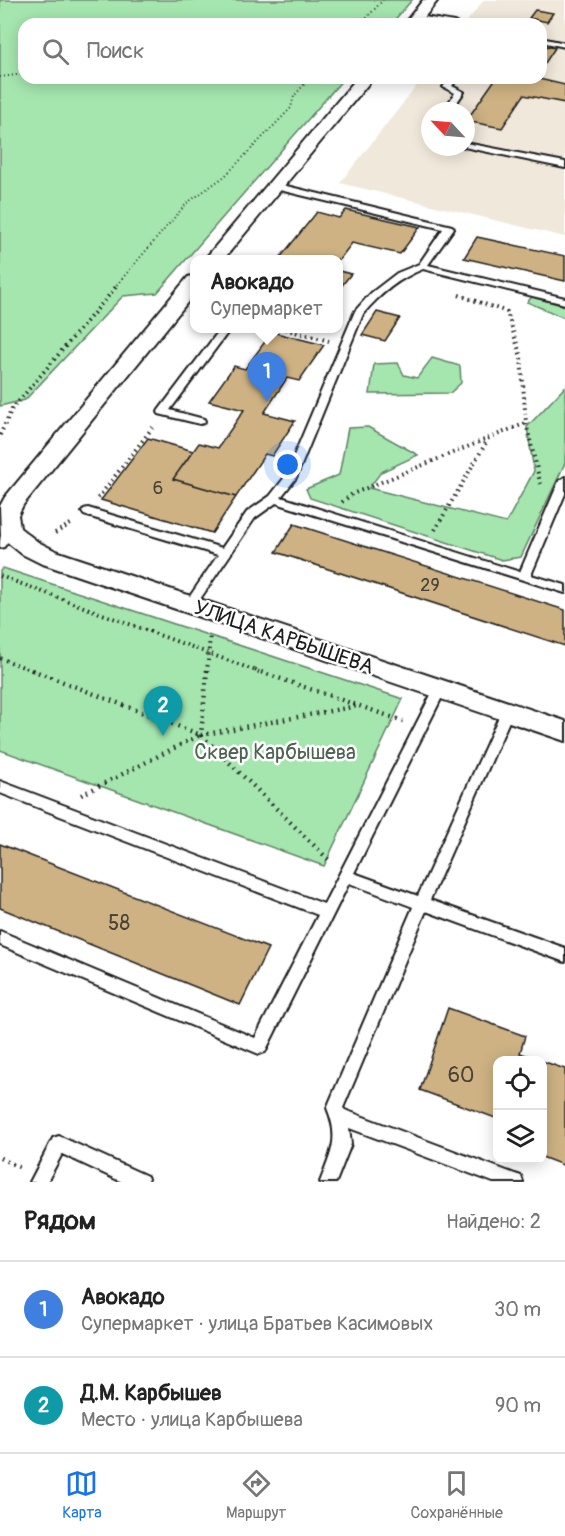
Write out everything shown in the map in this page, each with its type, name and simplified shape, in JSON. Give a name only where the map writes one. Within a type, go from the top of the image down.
[{"type":"street","points":[[416,18],[431,0]]},
{"type":"street","points":[[217,255],[360,84]]},
{"type":"street","points":[[4,526],[13,502],[190,292]]},
{"type":"street","name":"УЛИЦА КАРБЫШЕВА","points":[[4,526],[30,548],[48,557],[565,731]]},
{"type":"lane","points":[[547,41],[565,45]]},
{"type":"lane","points":[[449,84],[447,87],[460,92],[453,102]]},
{"type":"lane","points":[[475,147],[565,165]]},
{"type":"lane","points":[[201,608],[225,553],[251,514],[274,499],[290,478],[358,313],[374,296],[400,275],[422,266],[449,228],[274,186]]},
{"type":"lane","points":[[422,266],[565,301]]},
{"type":"lane","points":[[200,422],[163,412],[222,333]]},
{"type":"lane","points":[[524,577],[565,482]]},
{"type":"lane","points":[[274,499],[565,589]]},
{"type":"lane","points":[[88,512],[225,553]]},
{"type":"lane","points":[[0,939],[259,1047],[440,689]]},
{"type":"lane","points":[[328,1182],[343,1144],[339,1116],[335,1108],[421,905],[507,712]]},
{"type":"lane","points":[[0,787],[327,912]]},
{"type":"lane","points":[[346,876],[421,905],[565,955]]},
{"type":"lane","points":[[339,1116],[515,1182]]},
{"type":"lane","points":[[38,1182],[59,1144],[141,1182]]},
{"type":"path","points":[[366,18],[383,0]]},
{"type":"path","points":[[0,77],[18,75]]},
{"type":"path","points":[[0,435],[12,410],[188,203],[225,176],[253,148],[291,108],[294,96],[305,84]]},
{"type":"path","points":[[454,294],[507,312],[521,357],[526,423],[549,519]]},
{"type":"path","points":[[300,333],[345,344]]},
{"type":"path","points":[[325,515],[352,494],[526,423]]},
{"type":"path","points":[[51,535],[88,512],[153,427]]},
{"type":"path","points":[[425,547],[488,439]]},
{"type":"path","points":[[0,576],[210,655],[421,727]]},
{"type":"path","points":[[201,608],[210,655],[201,735]]},
{"type":"path","points":[[0,658],[201,735],[346,876]]},
{"type":"path","points":[[56,808],[201,735],[357,706]]},
{"type":"shaded area","points":[[484,0],[565,0],[565,237],[340,183],[418,84],[547,84],[547,18],[470,18]]},
{"type":"green space","points":[[0,0],[412,0],[396,18],[18,18],[18,84],[339,84],[157,293],[123,296],[25,400],[0,406]]},
{"type":"green space","points":[[532,297],[565,306],[565,318],[527,302]]},
{"type":"green space","points":[[432,358],[460,366],[461,383],[450,393],[370,394],[374,364],[398,363],[404,375],[417,378]]},
{"type":"green space","points":[[565,387],[565,463],[521,557],[502,560],[310,498],[306,489],[339,475],[348,428],[368,427],[418,455],[381,472],[369,488],[506,523],[534,471],[527,427]]},
{"type":"green space","name":"Сквер Карбышева","points":[[3,568],[403,699],[324,866],[0,750],[0,571]]},
{"type":"building","points":[[535,10],[553,13],[547,22],[547,18],[529,18]]},
{"type":"building","points":[[547,46],[555,48],[547,60]]},
{"type":"building","points":[[547,81],[565,85],[565,103],[524,95],[502,128],[475,123],[475,108],[492,84],[547,84]]},
{"type":"building","points":[[346,210],[420,227],[400,254],[352,243],[343,255],[282,255],[317,212],[339,218]]},
{"type":"building","points":[[477,237],[565,256],[565,281],[464,258]]},
{"type":"building","points":[[343,272],[351,274],[343,284]]},
{"type":"building","points":[[377,312],[400,318],[385,341],[362,335]]},
{"type":"building","points":[[271,333],[324,345],[299,381],[287,378],[264,413],[295,421],[272,456],[265,454],[236,497],[173,479],[199,443],[218,448],[244,410],[209,401],[234,366],[245,369]]},
{"type":"building","points":[[148,438],[193,451],[173,479],[236,497],[212,533],[101,500]]},
{"type":"building","points":[[294,524],[565,610],[565,646],[276,552]]},
{"type":"building","points":[[0,844],[268,948],[240,1005],[0,908]]},
{"type":"building","points":[[448,1008],[525,1036],[520,1053],[529,1056],[493,1056],[493,1117],[420,1090]]},
{"type":"building","points":[[547,1063],[565,1069],[565,1166],[547,1159]]},
{"type":"place","name":"Авокадо","points":[[267,402]]},
{"type":"place","name":"Д.М. Карбышев","points":[[163,736]]}]
